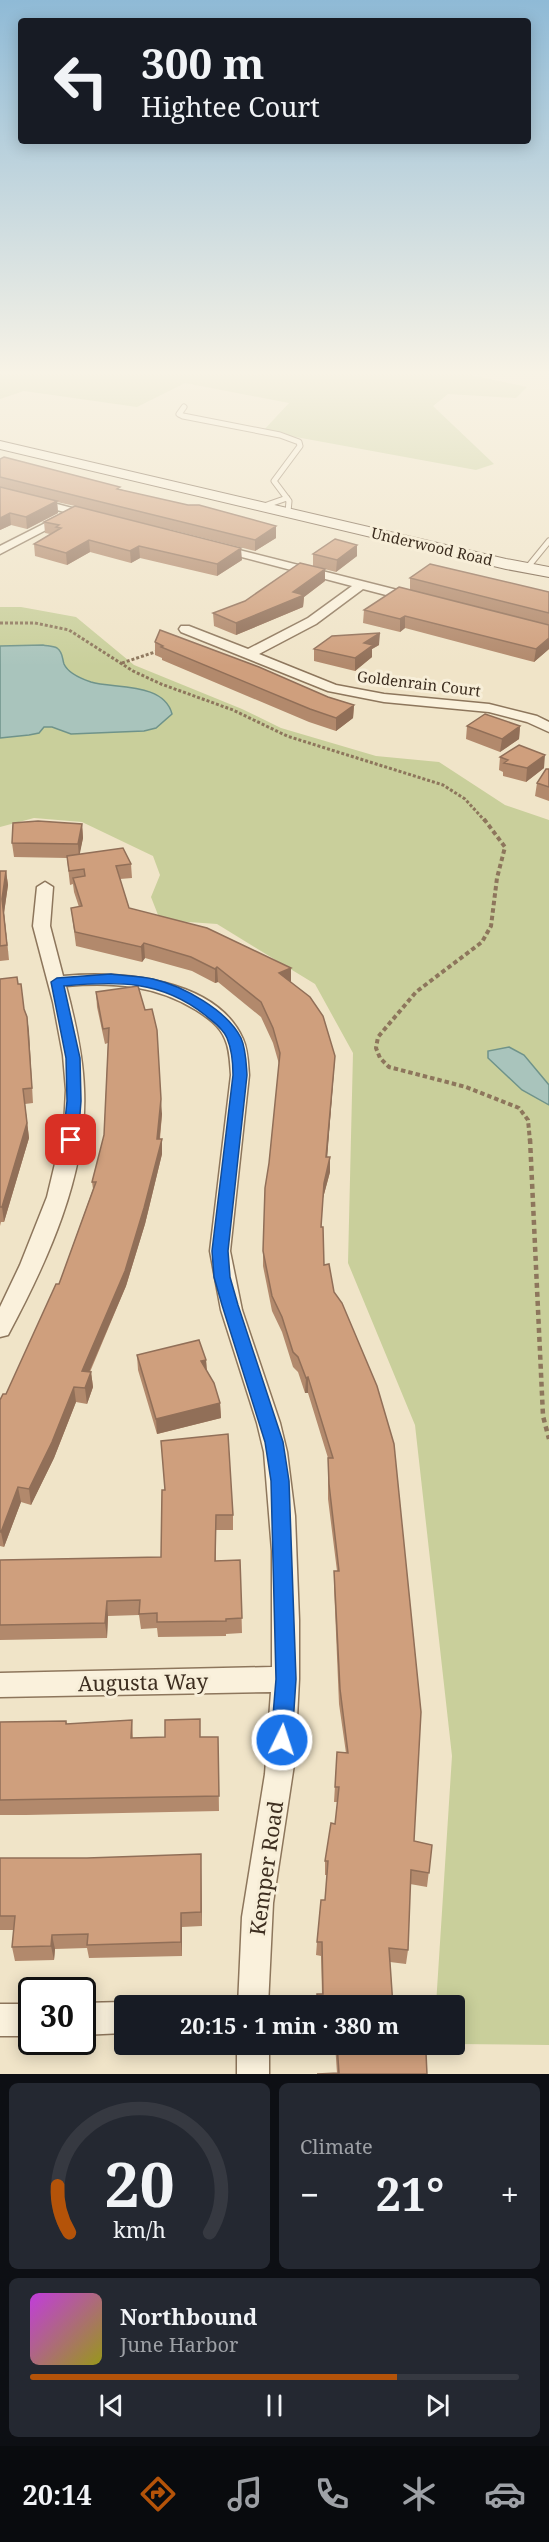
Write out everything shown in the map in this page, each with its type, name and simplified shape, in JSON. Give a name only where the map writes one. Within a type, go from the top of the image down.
[{"type":"street","name":"Underwood Road","points":[[116,472],[264,506],[287,505],[549,572]]},
{"type":"street","points":[[0,492],[109,520]]},
{"type":"street","points":[[0,551],[74,511]]},
{"type":"street","points":[[212,546],[427,601]]},
{"type":"street","points":[[249,654],[312,621],[361,585]]},
{"type":"street","name":"Goldenrain Court","points":[[185,629],[333,688],[384,698],[489,708],[532,719],[549,728]]},
{"type":"street","points":[[0,1329],[50,1222],[63,1180],[71,1140],[74,1101],[73,1058],[57,982],[40,929],[40,906],[45,887]]},
{"type":"street","name":"Kemper Road","points":[[57,982],[111,978],[151,982],[195,1001],[225,1025],[234,1038],[239,1055],[240,1075],[220,1251],[222,1277],[227,1296],[274,1442],[280,1481],[286,1679],[280,1761],[260,1888],[254,1995]]},
{"type":"street","name":"Augusta Way","points":[[0,1685],[286,1679]]},
{"type":"street","points":[[96,2019],[114,2018]]},
{"type":"street","points":[[0,2020],[18,2020]]},
{"type":"street","points":[[253,2055],[253,2074]]},
{"type":"lane","points":[[279,472],[274,481],[287,505]]},
{"type":"lane","points":[[527,568],[549,541]]},
{"type":"path","points":[[0,623],[35,622],[69,630],[161,684],[233,710],[287,736],[443,785],[465,799],[492,828],[505,847],[497,878],[491,926],[482,942],[416,992],[378,1036],[376,1048],[380,1058],[389,1067],[466,1087],[505,1101],[519,1108],[528,1120],[537,1315],[544,1388],[544,1418],[549,1439]]},
{"type":"path","points":[[122,663],[164,648]]},
{"type":"green space","points":[[0,607],[21,607],[76,617],[134,665],[242,709],[281,728],[376,756],[439,762],[505,805],[549,820],[549,2045],[465,2044],[465,1995],[437,1995],[452,1756],[415,1425],[348,1263],[353,1053],[315,984],[217,924],[160,920],[151,897],[160,875],[153,856],[82,822],[34,818],[0,827]]},
{"type":"water","points":[[43,645],[57,648],[64,664],[72,673],[91,682],[137,689],[159,696],[167,704],[172,714],[156,728],[144,731],[71,734],[52,727],[44,727],[39,733],[0,738],[0,646]]},
{"type":"water","points":[[509,1047],[524,1055],[549,1085],[549,1105],[522,1090],[488,1058],[488,1051]]},
{"type":"building","points":[[0,472],[61,472],[120,487],[117,489],[188,505],[199,505],[276,526],[255,540],[0,477]]},
{"type":"building","points":[[0,487],[57,501],[26,517],[10,513],[0,518]]},
{"type":"building","points":[[75,506],[241,548],[217,564],[139,546],[130,551],[89,540],[66,553],[34,544],[61,528],[56,527],[59,525],[44,522]]},
{"type":"building","points":[[335,539],[357,545],[337,560],[313,554]]},
{"type":"building","points":[[300,563],[325,569],[293,592],[304,595],[236,623],[213,613],[245,601]]},
{"type":"building","points":[[430,564],[549,592],[549,613],[410,578]]},
{"type":"building","points":[[399,587],[549,625],[549,638],[536,649],[405,616],[400,619],[364,610]]},
{"type":"building","points":[[160,630],[259,667],[328,697],[354,705],[336,718],[310,709],[161,647],[163,646],[155,642]]},
{"type":"building","points":[[380,633],[364,643],[373,645],[355,658],[314,649],[332,636]]},
{"type":"building","points":[[485,714],[520,726],[502,739],[467,726]]},
{"type":"building","points":[[519,745],[545,755],[527,768],[504,763],[508,760],[500,757]]},
{"type":"building","points":[[546,769],[549,769],[549,787],[537,783]]},
{"type":"building","points":[[38,821],[82,824],[78,844],[12,843],[13,823]]},
{"type":"building","points":[[123,848],[131,864],[116,866],[129,908],[207,928],[291,968],[279,973],[310,997],[323,1016],[335,1056],[326,1157],[330,1157],[324,1183],[321,1227],[323,1227],[324,1265],[329,1264],[334,1292],[342,1303],[377,1386],[394,1444],[421,1712],[414,1841],[432,1845],[429,1873],[411,1870],[408,1950],[389,1948],[392,1995],[317,1995],[323,1994],[322,1942],[317,1942],[321,1900],[325,1900],[328,1861],[325,1861],[331,1823],[335,1824],[339,1787],[335,1787],[337,1752],[348,1753],[340,1689],[334,1571],[339,1571],[329,1484],[328,1458],[333,1458],[308,1377],[306,1378],[298,1357],[293,1352],[282,1317],[272,1296],[263,1251],[265,1188],[280,1053],[273,1028],[261,1002],[217,967],[215,969],[191,957],[144,943],[141,947],[75,932],[71,908],[82,906],[73,878],[85,876],[84,869],[69,871],[67,856]]},
{"type":"building","points":[[0,871],[6,871],[2,899],[7,945],[0,946]]},
{"type":"building","points":[[17,977],[18,984],[21,984],[27,1017],[32,1088],[23,1089],[27,1123],[2,1207],[0,1207],[0,979]]},
{"type":"building","points":[[138,986],[145,1010],[152,1009],[157,1030],[161,1099],[157,1139],[162,1139],[125,1271],[82,1371],[91,1372],[85,1388],[74,1387],[52,1442],[29,1489],[18,1487],[0,1532],[0,1400],[3,1394],[6,1394],[56,1284],[59,1284],[96,1182],[92,1182],[104,1135],[109,1028],[103,1029],[96,992]]},
{"type":"building","points":[[199,1340],[206,1360],[201,1361],[214,1383],[220,1403],[156,1419],[137,1355]]},
{"type":"building","points":[[228,1434],[233,1515],[216,1515],[215,1561],[240,1560],[242,1618],[226,1619],[226,1621],[157,1622],[157,1613],[139,1614],[140,1600],[107,1601],[105,1623],[0,1625],[0,1560],[161,1557],[162,1490],[165,1490],[161,1441]]},
{"type":"building","points":[[200,1719],[200,1737],[218,1737],[219,1796],[0,1800],[0,1722],[66,1721],[66,1724],[132,1720],[131,1738],[165,1737],[165,1720]]},
{"type":"building","points":[[201,1854],[201,1912],[181,1913],[181,1942],[87,1945],[88,1934],[52,1935],[51,1946],[12,1947],[15,1916],[0,1916],[0,1858]]},
{"type":"building","points":[[338,2055],[426,2055],[427,2074],[317,2074],[339,2073]]},
{"type":"route","points":[[71,1140],[74,1101],[73,1058],[57,982],[111,978],[151,982],[195,1001],[225,1025],[234,1038],[239,1055],[240,1075],[221,1223],[220,1251],[222,1277],[274,1442],[280,1481],[286,1679],[282,1740]]}]
